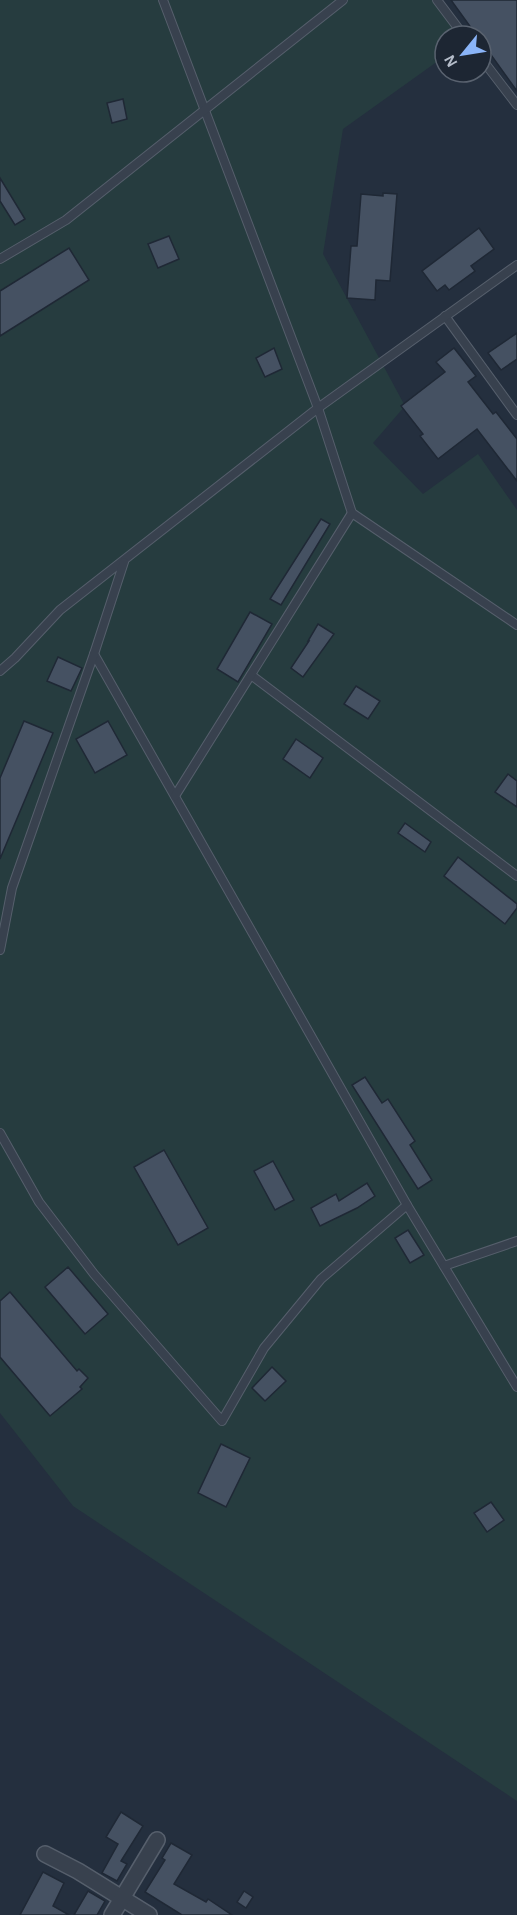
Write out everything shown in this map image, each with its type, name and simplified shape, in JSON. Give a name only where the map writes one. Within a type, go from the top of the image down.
[{"type":"street","points":[[112,1915],[157,1840]]},
{"type":"street","points":[[45,1854],[78,1871],[149,1915]]},
{"type":"lane","points":[[163,0],[318,408],[352,513],[517,625]]},
{"type":"lane","points":[[0,260],[66,220],[343,0]]},
{"type":"lane","points":[[437,0],[455,24]]},
{"type":"lane","points":[[493,74],[517,105]]},
{"type":"lane","points":[[0,670],[15,658],[60,610],[318,408],[517,265]]},
{"type":"lane","points":[[445,316],[517,415]]},
{"type":"lane","points":[[175,796],[352,513]]},
{"type":"lane","points":[[0,950],[12,888],[124,561]]},
{"type":"lane","points":[[94,654],[407,1205],[517,1387]]},
{"type":"lane","points":[[251,675],[517,876]]},
{"type":"lane","points":[[0,1133],[39,1202],[93,1274],[222,1421],[264,1348],[321,1279],[407,1205]]},
{"type":"lane","points":[[444,1266],[517,1241]]},
{"type":"green space","points":[[0,0],[437,0],[455,24],[433,24],[433,65],[343,129],[323,254],[405,406],[373,443],[423,494],[478,454],[517,510],[517,1801],[73,1506],[0,1413]]},
{"type":"building","points":[[451,0],[517,0],[517,91],[493,58],[493,24],[468,24]]},
{"type":"building","points":[[123,99],[127,119],[112,123],[107,103]]},
{"type":"building","points":[[0,178],[25,219],[15,225],[0,201]]},
{"type":"building","points":[[383,193],[397,194],[390,281],[376,280],[375,300],[347,298],[351,246],[357,246],[361,194],[383,196]]},
{"type":"building","points":[[479,228],[494,249],[471,266],[475,271],[449,290],[445,285],[437,291],[422,271]]},
{"type":"building","points":[[169,236],[179,259],[158,268],[148,244]]},
{"type":"building","points":[[69,248],[89,280],[0,336],[0,291]]},
{"type":"building","points":[[517,333],[517,359],[501,370],[488,353]]},
{"type":"building","points":[[274,348],[282,369],[265,377],[256,358]]},
{"type":"building","points":[[454,348],[476,376],[468,382],[493,414],[496,412],[517,439],[517,481],[477,429],[438,459],[420,436],[423,434],[401,406],[445,372],[436,362]]},
{"type":"building","points":[[321,519],[330,524],[281,605],[270,599]]},
{"type":"building","points":[[250,612],[272,624],[238,682],[217,669]]},
{"type":"building","points":[[318,624],[334,634],[303,677],[291,668]]},
{"type":"building","points":[[58,657],[82,668],[71,691],[47,681]]},
{"type":"building","points":[[356,686],[380,701],[368,719],[344,704]]},
{"type":"building","points":[[24,721],[53,733],[0,859],[0,778]]},
{"type":"building","points":[[108,721],[127,755],[95,773],[76,739]]},
{"type":"building","points":[[296,739],[323,758],[310,778],[283,759]]},
{"type":"building","points":[[508,774],[517,781],[517,807],[495,792]]},
{"type":"building","points":[[405,823],[431,842],[425,852],[398,833]]},
{"type":"building","points":[[458,857],[517,904],[517,908],[505,924],[444,876]]},
{"type":"building","points":[[365,1077],[382,1103],[388,1099],[415,1141],[410,1145],[432,1180],[418,1189],[352,1085]]},
{"type":"building","points":[[164,1150],[208,1228],[178,1245],[134,1167]]},
{"type":"building","points":[[273,1161],[294,1200],[275,1210],[254,1171]]},
{"type":"building","points":[[367,1183],[375,1196],[357,1208],[320,1226],[311,1208],[336,1194],[339,1201]]},
{"type":"building","points":[[408,1230],[424,1255],[410,1263],[395,1238]]},
{"type":"building","points":[[68,1267],[108,1314],[85,1334],[45,1287]]},
{"type":"building","points":[[10,1292],[77,1371],[79,1369],[88,1378],[80,1387],[82,1389],[50,1416],[0,1357],[0,1301]]},
{"type":"building","points":[[272,1367],[286,1381],[265,1401],[252,1388]]},
{"type":"building","points":[[221,1444],[250,1458],[226,1507],[198,1493]]},
{"type":"building","points":[[491,1502],[504,1520],[487,1532],[474,1513]]},
{"type":"building","points":[[121,1812],[143,1826],[121,1861],[127,1864],[117,1881],[102,1873],[118,1844],[106,1837]]},
{"type":"building","points":[[171,1843],[192,1855],[174,1884],[206,1902],[208,1899],[232,1915],[182,1915],[145,1892],[165,1860],[162,1858]]},
{"type":"building","points":[[43,1872],[64,1883],[53,1906],[69,1915],[20,1915]]},
{"type":"building","points":[[88,1891],[105,1901],[97,1915],[74,1915]]},
{"type":"building","points":[[244,1891],[253,1897],[246,1908],[237,1902]]}]
